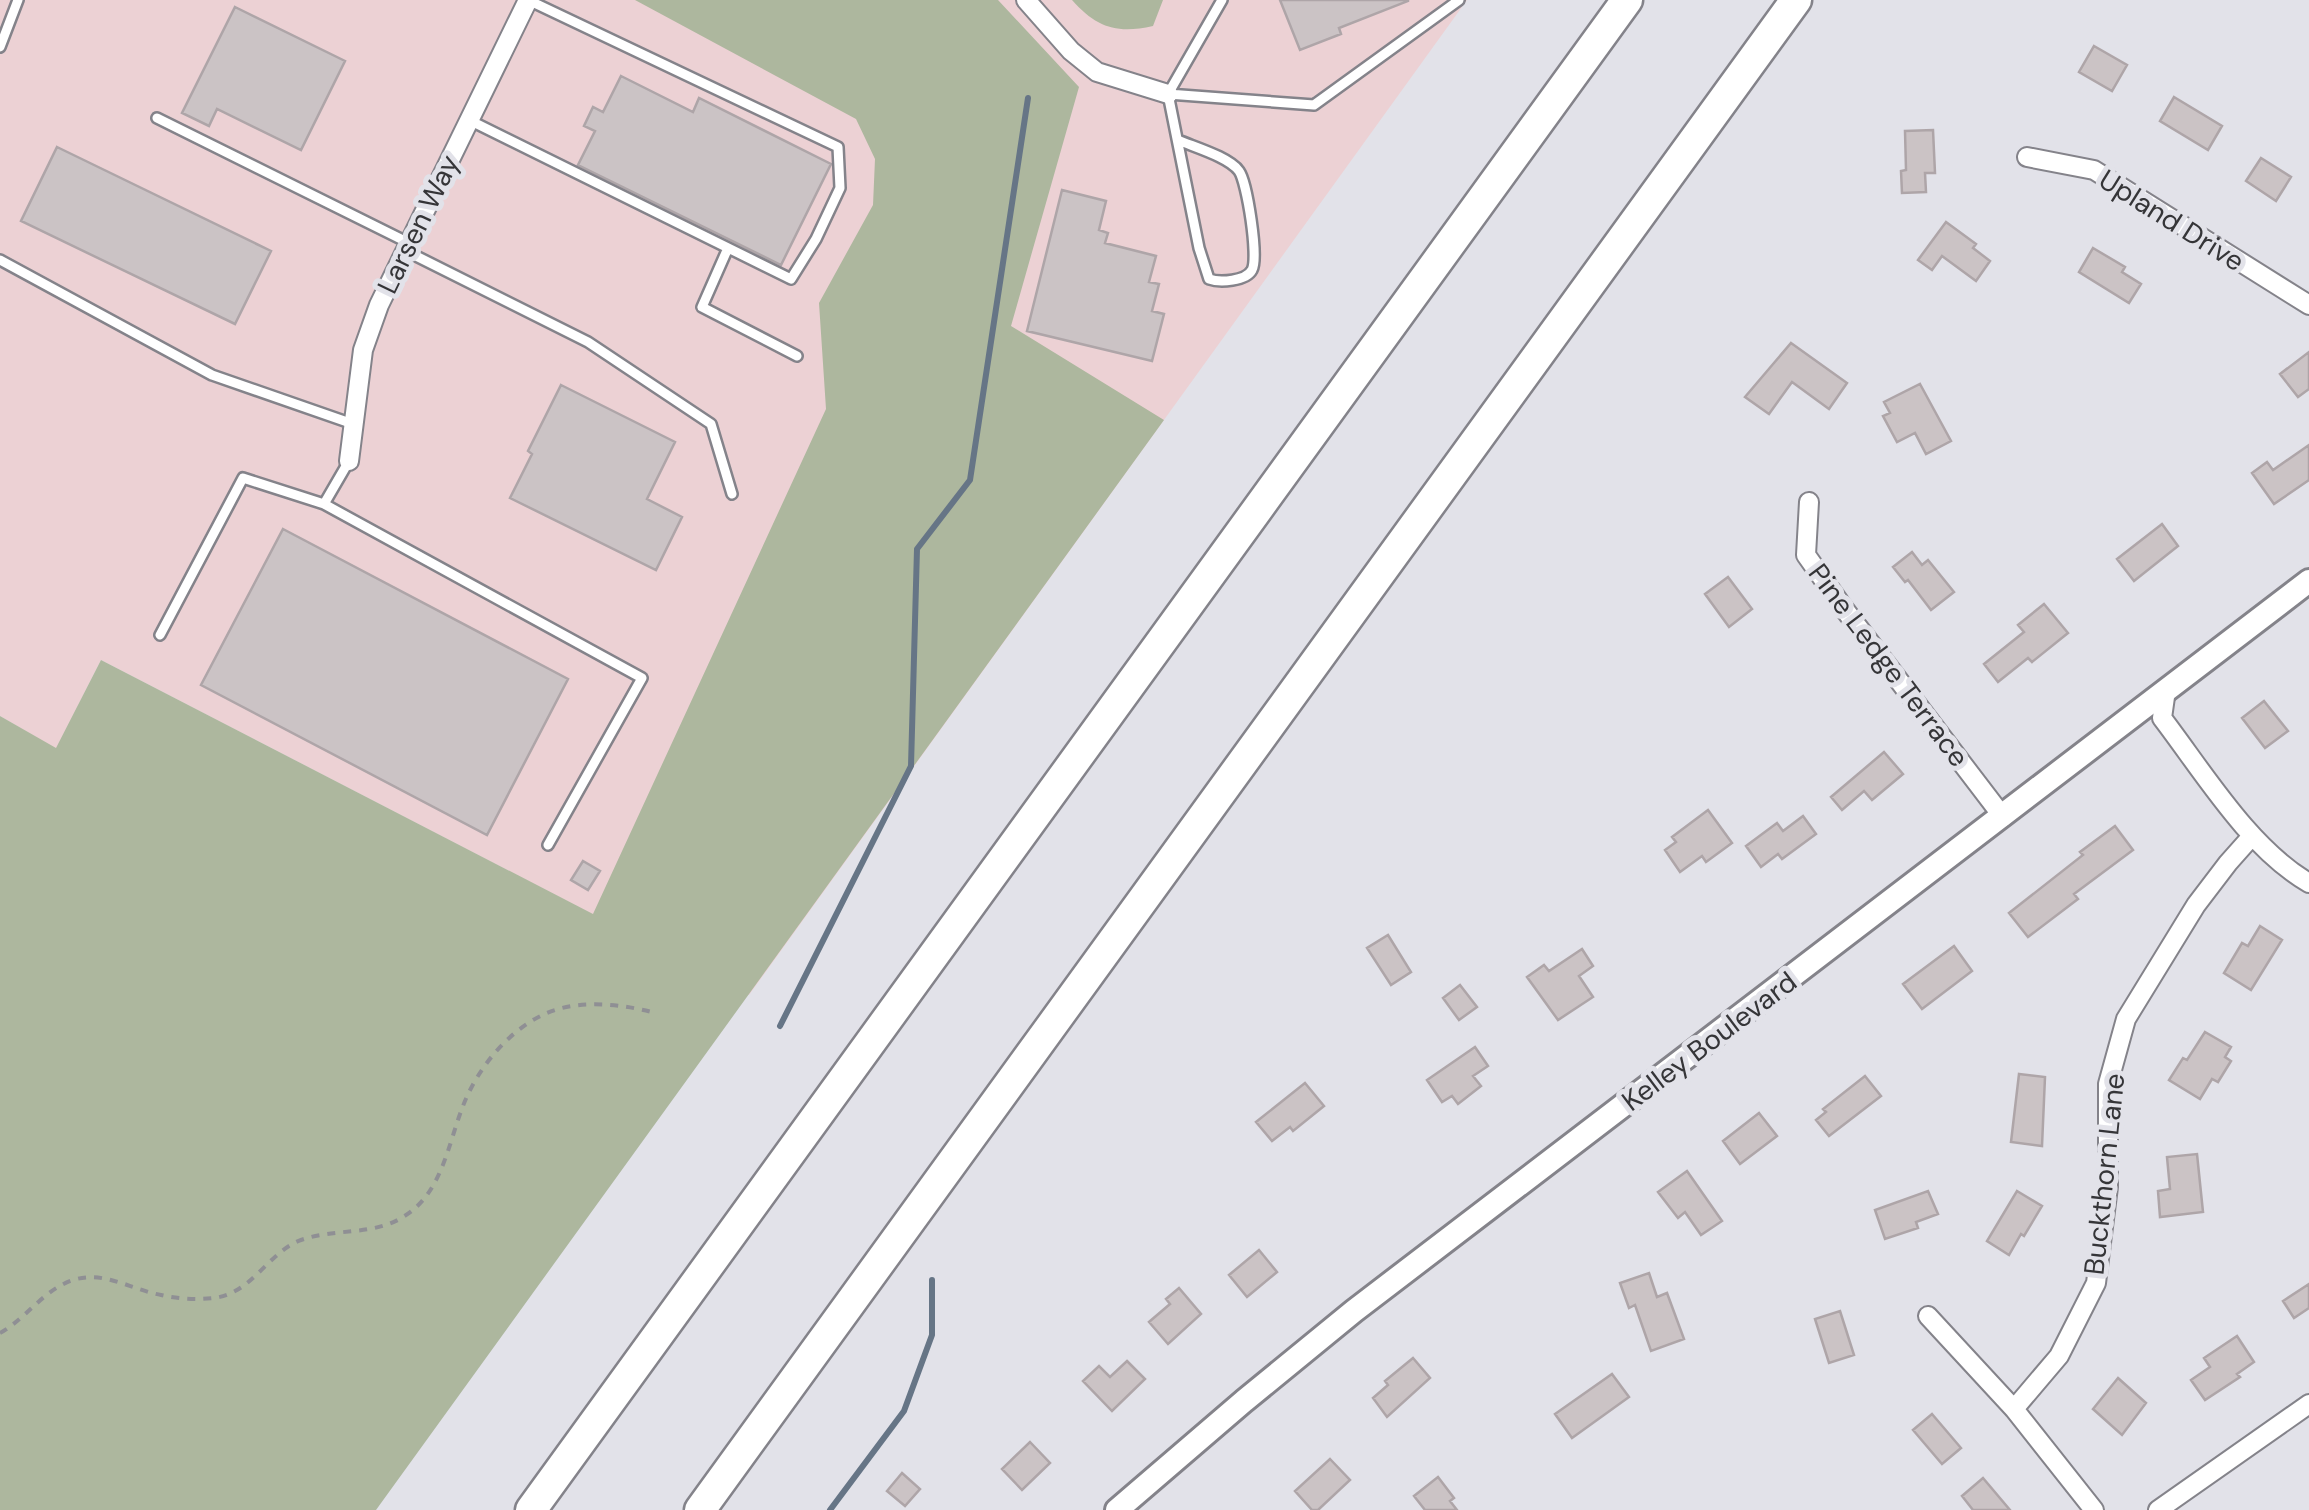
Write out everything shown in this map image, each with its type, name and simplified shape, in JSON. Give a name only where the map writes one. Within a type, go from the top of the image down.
[{"type":"highway","points":[[531,1510],[1627,0]]},
{"type":"highway","points":[[700,1510],[1796,0]]},
{"type":"main road","name":"Kelley Boulevard","points":[[1117,1510],[1354,1311],[2309,582]]},
{"type":"street","name":"Larsen Way","points":[[349,461],[363,350],[379,306],[528,0]]},
{"type":"street","points":[[1026,0],[1071,51],[1098,72],[1168,94]]},
{"type":"street","name":"Upland Drive","points":[[2027,157],[2094,170],[2309,305]]},
{"type":"street","name":"Pine Ledge Terrace","points":[[1809,502],[1806,555],[2003,817]]},
{"type":"street","points":[[2166,690],[2162,718],[2252,836],[2290,872],[2309,884]]},
{"type":"street","name":"Buckthorn Lane","points":[[2014,1410],[2060,1356],[2096,1283],[2108,1187],[2108,1084],[2126,1019],[2196,904],[2252,836]]},
{"type":"street","points":[[1928,1316],[2014,1410],[2094,1510]]},
{"type":"street","points":[[2158,1510],[2309,1404]]},
{"type":"lane","points":[[0,46],[18,0]]},
{"type":"lane","points":[[469,120],[791,279],[816,239],[840,188],[838,147],[528,0]]},
{"type":"lane","points":[[1178,140],[1233,163],[1242,175],[1255,252],[1253,269],[1246,276],[1219,282],[1209,279],[1205,271],[1168,94],[1222,0]]},
{"type":"lane","points":[[1168,94],[1314,105],[1459,0]]},
{"type":"lane","points":[[157,118],[588,342],[711,424],[732,494]]},
{"type":"lane","points":[[728,248],[702,308],[797,356]]},
{"type":"lane","points":[[0,260],[212,375],[354,424]]},
{"type":"lane","points":[[324,504],[349,461]]},
{"type":"lane","points":[[160,635],[244,478],[324,504],[642,678],[548,846]]},
{"type":"path","points":[[0,1332],[53,1290],[72,1280],[91,1276],[160,1295],[217,1298],[240,1288],[300,1240],[378,1228],[403,1218],[434,1185],[464,1102],[483,1069],[530,1022],[562,1008],[622,1005],[652,1012]]},
{"type":"shaded area","points":[[0,0],[1467,0],[749,995],[101,660],[56,749],[0,716]]},
{"type":"green space","points":[[635,0],[998,0],[1079,87],[1011,326],[1164,420],[376,1510],[0,1510],[0,716],[56,748],[101,660],[593,914],[826,409],[819,303],[873,205],[875,159],[856,119]]},
{"type":"green space","points":[[1072,0],[1163,0],[1153,26],[1118,29],[1099,23]]},
{"type":"building","points":[[1280,0],[1408,1],[1339,28],[1341,34],[1300,50]]},
{"type":"building","points":[[235,7],[345,61],[301,150],[217,109],[209,126],[182,113]]},
{"type":"building","points":[[2094,46],[2127,65],[2112,91],[2079,72]]},
{"type":"building","points":[[621,76],[693,112],[699,98],[831,164],[781,265],[578,165],[595,131],[584,126],[593,107],[603,112]]},
{"type":"building","points":[[2174,97],[2222,126],[2208,150],[2160,121]]},
{"type":"building","points":[[1933,130],[1935,173],[1925,173],[1926,192],[1902,193],[1905,131]]},
{"type":"building","points":[[57,147],[271,251],[235,324],[21,221]]},
{"type":"building","points":[[2261,158],[2291,177],[2276,201],[2246,181]]},
{"type":"building","points":[[1062,190],[1106,201],[1099,230],[1108,233],[1105,243],[1156,256],[1149,282],[1159,284],[1152,311],[1164,314],[1152,361],[1027,331]]},
{"type":"building","points":[[1946,222],[1976,244],[1973,248],[1990,261],[1976,281],[1942,256],[1932,270],[1918,260]]},
{"type":"building","points":[[2093,248],[2125,267],[2122,272],[2141,284],[2129,303],[2079,272]]},
{"type":"building","points":[[1791,343],[1847,383],[1829,409],[1792,382],[1769,414],[1745,397]]},
{"type":"building","points":[[2309,352],[2309,389],[2298,397],[2280,374]]},
{"type":"building","points":[[1920,384],[1951,441],[1926,454],[1915,433],[1897,442],[1883,416],[1890,413],[1884,402]]},
{"type":"building","points":[[561,385],[675,442],[647,499],[682,517],[656,570],[510,498]]},
{"type":"building","points":[[2309,445],[2309,480],[2274,504],[2252,473],[2267,462],[2273,470]]},
{"type":"building","points":[[2162,524],[2178,546],[2134,581],[2117,559]]},
{"type":"building","points":[[283,529],[568,679],[487,835],[201,685]]},
{"type":"building","points":[[1912,552],[1922,565],[1928,560],[1954,592],[1931,610],[1893,567]]},
{"type":"building","points":[[1728,577],[1752,609],[1729,627],[1705,594]]},
{"type":"building","points":[[2044,604],[2068,633],[2032,662],[2028,658],[1998,682],[1984,664],[2024,632],[2018,625]]},
{"type":"building","points":[[2264,701],[2288,731],[2265,748],[2242,718]]},
{"type":"building","points":[[1884,752],[1903,774],[1872,800],[1864,791],[1842,810],[1831,797]]},
{"type":"building","points":[[1708,810],[1732,843],[1706,862],[1702,856],[1680,872],[1665,850],[1676,842],[1672,837]]},
{"type":"building","points":[[1803,816],[1816,834],[1782,859],[1778,854],[1761,867],[1746,846],[1777,823],[1783,831]]},
{"type":"building","points":[[2115,826],[2133,850],[2074,894],[2078,899],[2028,937],[2009,913]]},
{"type":"building","points":[[583,861],[600,871],[588,890],[571,880]]},
{"type":"building","points":[[2260,926],[2282,940],[2251,990],[2224,973],[2242,943],[2248,946]]},
{"type":"building","points":[[1388,935],[1411,972],[1391,985],[1367,948]]},
{"type":"building","points":[[1954,946],[1972,971],[1922,1009],[1903,984]]},
{"type":"building","points":[[1582,949],[1593,966],[1579,976],[1593,997],[1558,1020],[1527,977],[1544,965],[1549,971]]},
{"type":"building","points":[[1460,985],[1477,1007],[1459,1020],[1443,998]]},
{"type":"building","points":[[2205,1032],[2231,1047],[2225,1057],[2231,1061],[2218,1082],[2212,1079],[2200,1099],[2169,1080]]},
{"type":"building","points":[[1475,1047],[1488,1066],[1473,1076],[1481,1086],[1458,1104],[1452,1096],[1442,1102],[1427,1080]]},
{"type":"building","points":[[2019,1074],[2045,1077],[2042,1146],[2011,1142]]},
{"type":"building","points":[[1865,1076],[1881,1096],[1829,1136],[1816,1120],[1826,1112],[1823,1109]]},
{"type":"building","points":[[1305,1083],[1324,1106],[1293,1131],[1290,1127],[1272,1141],[1256,1122]]},
{"type":"building","points":[[1759,1113],[1777,1136],[1740,1164],[1723,1141]]},
{"type":"building","points":[[2197,1154],[2203,1212],[2160,1217],[2158,1191],[2170,1189],[2167,1157]]},
{"type":"building","points":[[1687,1171],[1722,1221],[1701,1235],[1685,1212],[1678,1218],[1658,1192]]},
{"type":"building","points":[[1928,1191],[1938,1214],[1916,1222],[1918,1228],[1885,1239],[1875,1210]]},
{"type":"building","points":[[2017,1191],[2042,1206],[2009,1255],[1987,1241]]},
{"type":"building","points":[[1259,1250],[1277,1272],[1247,1297],[1229,1275]]},
{"type":"building","points":[[1649,1273],[1657,1297],[1667,1293],[1684,1339],[1651,1351],[1635,1305],[1629,1308],[1620,1283]]},
{"type":"building","points":[[2309,1284],[2309,1308],[2294,1318],[2283,1301]]},
{"type":"building","points":[[1179,1288],[1201,1314],[1168,1344],[1149,1322],[1170,1304],[1166,1299]]},
{"type":"building","points":[[1840,1311],[1854,1355],[1829,1363],[1815,1319]]},
{"type":"building","points":[[2237,1336],[2254,1362],[2237,1374],[2240,1377],[2205,1400],[2191,1380],[2210,1367],[2204,1358]]},
{"type":"building","points":[[1413,1358],[1430,1378],[1387,1417],[1373,1398],[1388,1385],[1385,1381]]},
{"type":"building","points":[[1127,1361],[1145,1379],[1112,1411],[1083,1381],[1099,1366],[1110,1377]]},
{"type":"building","points":[[1612,1374],[1629,1397],[1572,1438],[1555,1414]]},
{"type":"building","points":[[2118,1378],[2146,1403],[2122,1435],[2093,1409]]},
{"type":"building","points":[[1932,1414],[1961,1448],[1942,1464],[1913,1430]]},
{"type":"building","points":[[1030,1442],[1050,1463],[1022,1490],[1002,1469]]},
{"type":"building","points":[[1330,1459],[1350,1480],[1318,1510],[1312,1510],[1295,1491]]},
{"type":"building","points":[[902,1473],[920,1489],[905,1506],[887,1491]]},
{"type":"building","points":[[1438,1477],[1454,1498],[1450,1501],[1457,1510],[1425,1510],[1414,1496]]},
{"type":"building","points":[[1983,1478],[2010,1510],[1973,1510],[1962,1496]]},
{"type":"waterway","points":[[780,1026],[911,766],[917,549],[970,480],[1028,98]]},
{"type":"waterway","points":[[830,1510],[904,1411],[932,1335],[932,1280]]}]
